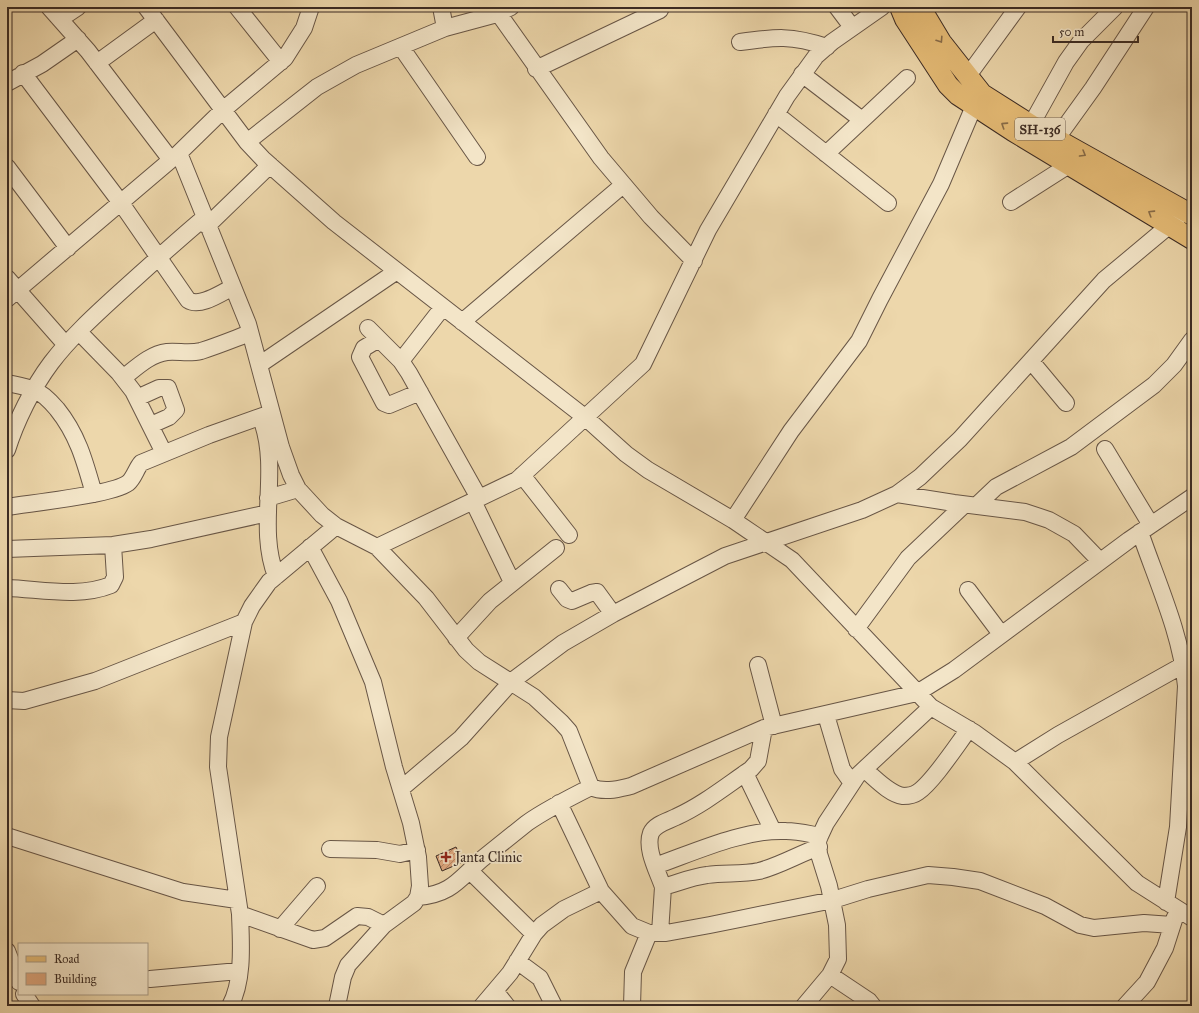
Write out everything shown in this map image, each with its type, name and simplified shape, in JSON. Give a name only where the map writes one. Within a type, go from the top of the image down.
[{"type":"main road","name":"SH-136","points":[[900,7],[905,19],[948,85],[1031,124],[1190,212]]},
{"type":"main road","name":"SH-136","points":[[920,7],[941,42],[968,76],[978,100],[1069,165],[1192,239]]},
{"type":"street","points":[[49,7],[78,39],[175,157],[205,222],[250,333],[259,366],[266,415],[270,462],[268,505],[269,553],[276,576]]},
{"type":"street","points":[[60,19],[78,7]]},
{"type":"street","points":[[146,7],[247,142],[270,165],[334,222],[586,418],[626,454],[648,470],[733,520],[768,543],[801,568],[856,629],[931,707],[969,729],[1015,762],[1137,882],[1192,918]]},
{"type":"street","points":[[237,7],[281,62]]},
{"type":"street","points":[[12,295],[121,204],[175,157],[223,110],[281,62],[295,45],[311,7]]},
{"type":"street","points":[[441,7],[445,28]]},
{"type":"street","points":[[837,7],[852,27]]},
{"type":"street","points":[[377,547],[503,487],[522,475],[586,418],[643,364],[694,262],[708,230],[776,114],[802,74],[827,47],[852,27],[882,7]]},
{"type":"street","points":[[968,76],[1018,7]]},
{"type":"street","points":[[1031,124],[1066,62],[1081,41],[1115,7]]},
{"type":"street","points":[[1057,138],[1093,88],[1146,7]]},
{"type":"street","points":[[247,142],[317,87],[356,65],[445,28],[500,9],[536,69],[601,158],[651,217],[694,262]]},
{"type":"street","points":[[536,69],[660,10]]},
{"type":"street","points":[[97,63],[156,20]]},
{"type":"street","points":[[740,42],[777,37],[797,38],[827,47]]},
{"type":"street","points":[[7,83],[42,64],[78,39]]},
{"type":"street","points":[[401,47],[477,157]]},
{"type":"street","points":[[23,73],[121,204],[188,300],[192,303],[203,302],[232,288]]},
{"type":"street","points":[[802,74],[862,120]]},
{"type":"street","points":[[826,154],[907,78]]},
{"type":"street","points":[[733,520],[791,431],[859,341],[941,184],[978,100]]},
{"type":"street","points":[[776,114],[888,202]]},
{"type":"street","points":[[7,450],[21,415],[35,390],[51,363],[66,345],[159,257],[205,222],[270,165]]},
{"type":"street","points":[[1011,202],[1069,165]]},
{"type":"street","points":[[7,167],[68,248]]},
{"type":"street","points":[[462,322],[623,185]]},
{"type":"street","points":[[402,788],[461,738],[512,681],[563,643],[613,614],[725,556],[768,543],[862,510],[897,494],[920,477],[960,439],[1104,280],[1169,225],[1190,212]]},
{"type":"street","points":[[259,366],[397,271]]},
{"type":"street","points":[[7,278],[12,295],[66,345]]},
{"type":"street","points":[[401,361],[443,307]]},
{"type":"street","points":[[368,328],[401,361],[420,392],[476,500],[512,582]]},
{"type":"street","points":[[79,332],[123,378],[137,398],[164,453]]},
{"type":"street","points":[[123,378],[147,360],[158,354],[201,351],[250,333]]},
{"type":"street","points":[[379,340],[364,348],[360,357],[384,403],[389,405],[420,392]]},
{"type":"street","points":[[856,629],[908,558],[970,505],[996,487],[1071,447],[1154,385],[1174,364],[1192,340]]},
{"type":"street","points":[[1031,361],[1066,403]]},
{"type":"street","points":[[7,383],[35,390],[51,402],[72,429],[83,454],[94,494]]},
{"type":"street","points":[[137,398],[159,388],[168,388],[170,390],[176,410],[169,417],[151,425]]},
{"type":"street","points":[[7,507],[94,494],[122,487],[133,478],[141,463],[266,415]]},
{"type":"street","points":[[266,415],[290,475],[298,489],[322,515],[336,526],[377,547],[426,598],[456,638],[479,662],[512,681],[543,704],[569,731],[591,787],[598,790],[614,790],[631,786],[769,727],[917,693],[954,670],[1100,561],[1192,497]]},
{"type":"street","points":[[1105,449],[1145,529],[1165,603],[1188,662],[1172,925],[1165,948],[1147,982],[1125,1006]]},
{"type":"street","points":[[522,475],[569,535]]},
{"type":"street","points":[[7,549],[113,545],[151,539],[268,505],[298,489]]},
{"type":"street","points":[[897,494],[1025,512],[1049,520],[1074,534],[1100,561]]},
{"type":"street","points":[[230,1006],[238,986],[239,907],[218,767],[219,737],[244,622],[260,593],[276,576],[336,526]]},
{"type":"street","points":[[7,588],[80,592],[100,589],[111,585],[115,577],[113,545]]},
{"type":"street","points":[[310,547],[339,601],[373,682],[417,850],[420,886],[418,897],[414,903],[384,925],[348,965],[343,977],[337,1006]]},
{"type":"street","points":[[456,638],[490,601],[556,548]]},
{"type":"street","points":[[559,589],[567,599],[572,602],[591,593],[597,592],[613,614]]},
{"type":"street","points":[[968,590],[1001,634]]},
{"type":"street","points":[[7,700],[24,701],[95,681],[244,622]]},
{"type":"street","points":[[1015,762],[1058,735],[1188,662]]},
{"type":"street","points":[[632,1006],[633,972],[655,933],[663,887],[650,844],[651,834],[654,828],[662,823],[699,806],[745,773],[758,761],[769,727],[758,665]]},
{"type":"street","points":[[804,1006],[830,975],[838,959],[837,925],[833,900],[819,854],[819,842],[826,823],[852,783],[931,707]]},
{"type":"street","points":[[826,715],[842,769],[852,783]]},
{"type":"street","points":[[865,770],[892,792],[902,796],[912,795],[918,792],[930,780],[969,729]]},
{"type":"street","points":[[745,773],[773,831]]},
{"type":"street","points":[[418,897],[430,896],[456,884],[493,850],[528,823],[559,803],[591,787]]},
{"type":"street","points":[[559,803],[601,891],[632,926],[655,933],[710,925],[833,900],[928,875],[980,881],[1045,906],[1080,926],[1094,928],[1144,923],[1172,925]]},
{"type":"street","points":[[656,866],[734,839],[773,831],[787,830],[819,842]]},
{"type":"street","points":[[7,836],[182,892],[239,907],[280,929],[313,940],[326,938],[357,916],[368,917],[384,925]]},
{"type":"street","points":[[663,887],[677,884],[688,878],[709,874],[743,874],[761,870],[819,842]]},
{"type":"street","points":[[330,849],[377,850],[400,854],[417,850]]},
{"type":"street","points":[[470,871],[534,934]]},
{"type":"street","points":[[280,929],[317,886]]},
{"type":"street","points":[[482,1006],[510,973],[534,934],[553,916],[601,891]]},
{"type":"street","points":[[7,952],[14,978]]},
{"type":"street","points":[[517,961],[540,978],[554,1006]]},
{"type":"street","points":[[150,979],[239,971]]},
{"type":"street","points":[[830,975],[869,1001],[873,1006]]},
{"type":"street","points":[[495,991],[507,1006]]},
{"type":"street","points":[[25,995],[32,1006]]},
{"type":"building","points":[[456,847],[463,862],[442,871],[436,856]]},
{"type":"place","name":"Janta Clinic","points":[[446,857]]}]
